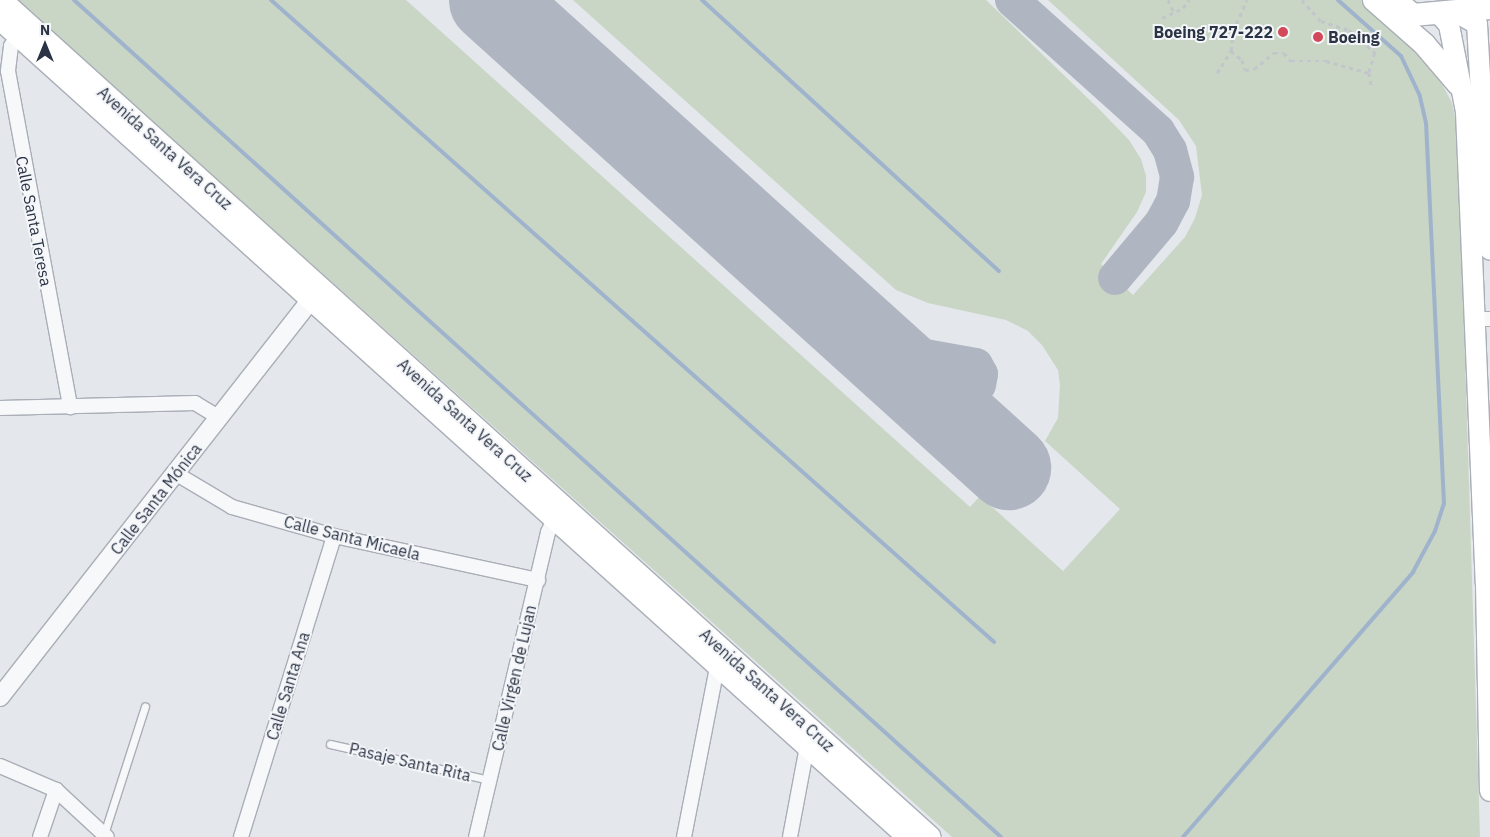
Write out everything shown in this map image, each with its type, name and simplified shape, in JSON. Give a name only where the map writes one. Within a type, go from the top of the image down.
[{"type":"highway","points":[[1374,0],[1403,13],[1413,15],[1445,13],[1486,18]]},
{"type":"highway","points":[[1403,13],[1424,44],[1458,84]]},
{"type":"main road","name":"Avenida Santa Vera Cruz","points":[[2,0],[931,837]]},
{"type":"main road","points":[[1445,13],[1458,84],[1466,112],[1483,319],[1490,792]]},
{"type":"main road","points":[[1486,18],[1490,250]]},
{"type":"main road","name":"Avenida Santa Vera Cruz","points":[[0,20],[907,837]]},
{"type":"street","name":"Calle Santa Teresa","points":[[18,36],[11,46],[8,71],[70,407]]},
{"type":"street","name":"Calle Santa Mónica","points":[[0,697],[310,301]]},
{"type":"street","points":[[0,408],[196,403],[220,418]]},
{"type":"street","name":"Calle Santa Micaela","points":[[175,473],[232,507],[334,536],[538,580]]},
{"type":"street","name":"Calle Virgen de Lujan","points":[[476,837],[548,532],[554,520]]},
{"type":"street","name":"Calle Santa Ana","points":[[241,837],[334,536]]},
{"type":"street","points":[[684,837],[717,667]]},
{"type":"street","points":[[790,837],[807,746]]},
{"type":"street","points":[[0,766],[56,790],[106,836]]},
{"type":"street","points":[[40,837],[56,790]]},
{"type":"lane","points":[[106,836],[145,706]]},
{"type":"lane","name":"Pasaje Santa Rita","points":[[330,744],[490,780]]},
{"type":"path","points":[[1168,0],[1174,12]]},
{"type":"path","points":[[1162,18],[1183,8],[1189,0]]},
{"type":"path","points":[[1217,73],[1231,51],[1233,32],[1247,0]]},
{"type":"path","points":[[1302,0],[1321,21],[1349,30],[1376,53],[1369,73],[1372,88]]},
{"type":"path","points":[[1231,51],[1242,60],[1245,70],[1254,69],[1274,53],[1284,53],[1291,61],[1326,61],[1369,73]]},
{"type":"green space","points":[[17,0],[406,0],[970,507],[980,496],[1063,571],[1120,509],[1045,441],[1058,418],[1060,385],[1058,370],[1042,345],[1028,331],[1006,320],[928,303],[896,290],[573,0],[986,0],[1099,109],[1129,140],[1141,159],[1146,176],[1146,192],[1137,212],[1101,264],[1133,295],[1185,237],[1195,218],[1202,195],[1196,146],[1179,120],[1048,0],[1362,0],[1434,69],[1452,103],[1458,131],[1480,837],[952,837]]},
{"type":"waterway","points":[[74,0],[1001,837]]},
{"type":"waterway","points":[[271,0],[994,642]]},
{"type":"waterway","points":[[702,0],[999,271]]},
{"type":"waterway","points":[[1183,837],[1413,572],[1435,531],[1444,504],[1426,123],[1420,96],[1401,56],[1338,0]]},
{"type":"taxiway","points":[[1012,0],[1158,131],[1170,150],[1177,177],[1173,201],[1162,222],[1115,278]]},
{"type":"taxiway","points":[[865,338],[903,352],[976,365],[981,374],[979,385]]},
{"type":"runway","points":[[491,0],[1008,467]]},
{"type":"place","name":"Boeing 727-222","points":[[1283,32]]},
{"type":"place","name":"Boeing","points":[[1318,37]]}]
